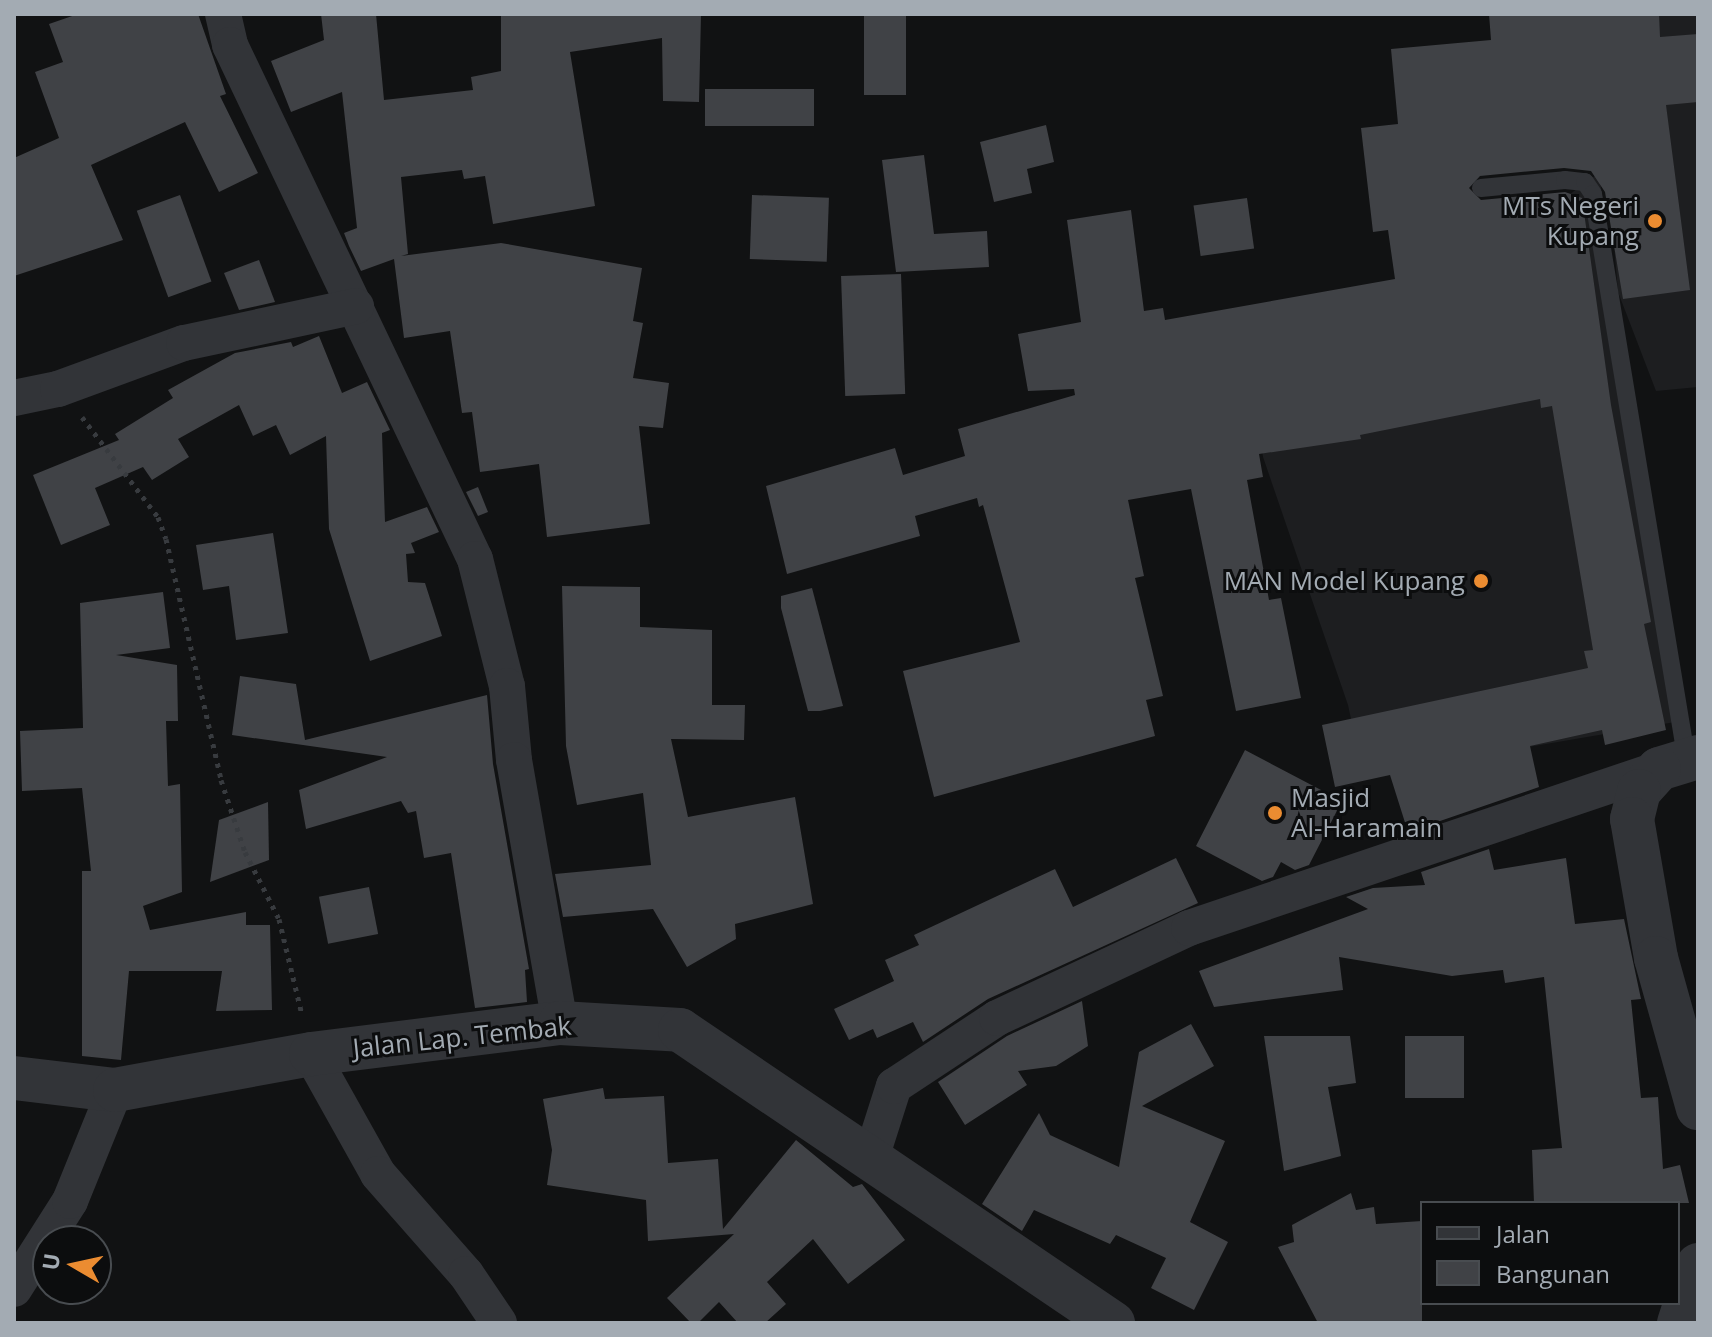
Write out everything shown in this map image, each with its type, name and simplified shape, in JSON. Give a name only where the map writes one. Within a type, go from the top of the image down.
[{"type":"street","points":[[223,14],[230,45],[433,463],[475,559],[493,621],[560,1023]]},
{"type":"street","points":[[14,398],[58,389],[184,343],[356,306]]},
{"type":"street","points":[[1682,762],[1639,791],[1632,819],[1656,958],[1698,1108]]},
{"type":"street","points":[[870,1161],[894,1086],[997,1018],[1189,928],[1682,762]]},
{"type":"street","name":"Jalan Lap. Tembak","points":[[14,1078],[115,1090],[311,1054],[560,1023],[680,1030],[771,1087],[870,1161],[1113,1323]]},
{"type":"street","points":[[311,1054],[378,1174],[466,1274],[499,1323]]},
{"type":"street","points":[[14,1289],[70,1201],[115,1090]]},
{"type":"street","points":[[1679,1323],[1698,1265]]},
{"type":"lane","points":[[1481,188],[1565,180],[1585,182],[1593,194],[1682,762]]},
{"type":"path","points":[[58,389],[132,480],[162,528],[221,780],[245,852],[279,919],[311,1054]]},
{"type":"shaded area","name":"MTs Negeri Kupang","points":[[1568,14],[1698,14],[1698,387],[1656,391],[1618,292],[1606,150]]},
{"type":"shaded area","name":"MAN Model Kupang","points":[[1599,173],[1675,722],[1363,775],[1348,705],[1263,457],[1253,385],[1504,242]]},
{"type":"building","points":[[78,14],[198,14],[226,94],[220,96],[258,173],[219,192],[185,122],[91,165],[123,240],[14,276],[14,158],[59,138],[35,72],[63,62],[49,24]]},
{"type":"building","points":[[321,14],[376,14],[384,100],[473,90],[471,77],[501,71],[501,14],[701,14],[699,102],[663,101],[662,38],[570,52],[595,206],[493,224],[485,176],[464,179],[462,170],[401,177],[408,254],[401,256],[501,243],[642,268],[633,321],[643,323],[633,378],[669,383],[663,428],[639,426],[650,524],[547,537],[539,464],[480,472],[472,412],[462,413],[450,331],[404,338],[394,259],[361,271],[344,233],[357,228],[342,92],[291,112],[271,61],[324,40]]},
{"type":"building","points":[[864,14],[906,14],[906,95],[864,95]]},
{"type":"building","points":[[1489,14],[1659,14],[1660,37],[1698,34],[1698,102],[1666,105],[1690,290],[1623,299],[1605,192],[1591,171],[1564,168],[1480,176],[1469,188],[1481,200],[1565,192],[1582,198],[1611,405],[1651,622],[1644,624],[1666,730],[1605,745],[1602,730],[1530,746],[1539,787],[1408,832],[1390,775],[1335,787],[1322,725],[1588,668],[1584,651],[1593,650],[1552,406],[1541,408],[1540,399],[1360,435],[1361,439],[1259,454],[1263,477],[1247,480],[1269,600],[1281,598],[1301,698],[1236,711],[1191,489],[1128,500],[1144,576],[1135,578],[1163,696],[1146,700],[1155,736],[934,797],[903,671],[1020,642],[983,505],[979,507],[977,498],[915,516],[920,536],[787,574],[766,486],[895,448],[903,475],[965,456],[958,429],[1075,395],[1074,389],[1028,391],[1018,334],[1081,322],[1067,220],[1131,210],[1144,311],[1163,308],[1165,320],[1395,279],[1388,230],[1373,232],[1361,128],[1398,124],[1391,49],[1491,40]]},
{"type":"building","points":[[705,89],[814,89],[814,126],[705,126]]},
{"type":"building","points":[[1046,125],[1054,162],[1027,169],[1032,193],[994,202],[980,142]]},
{"type":"building","points":[[924,155],[934,234],[987,231],[989,267],[896,272],[882,160]]},
{"type":"building","points":[[180,195],[211,281],[168,297],[137,211]]},
{"type":"building","points":[[752,195],[829,198],[827,262],[750,259]]},
{"type":"building","points":[[1247,198],[1254,249],[1201,256],[1194,206]]},
{"type":"building","points":[[259,260],[275,302],[239,310],[224,273]]},
{"type":"building","points":[[901,274],[905,394],[845,396],[841,276]]},
{"type":"building","points":[[319,336],[342,393],[367,382],[390,430],[382,433],[385,522],[427,507],[439,532],[411,543],[415,553],[406,554],[408,582],[425,583],[442,636],[370,661],[329,529],[326,436],[290,455],[276,425],[253,436],[239,405],[178,439],[189,457],[152,480],[143,467],[95,488],[110,525],[61,545],[33,475],[119,440],[115,434],[173,398],[168,390],[235,353],[291,342],[293,347]]},
{"type":"building","points":[[478,487],[488,512],[478,516],[466,492]]},
{"type":"building","points":[[273,533],[288,633],[236,640],[229,586],[203,590],[196,545]]},
{"type":"building","points":[[562,586],[640,587],[640,627],[712,630],[712,705],[745,705],[744,740],[671,739],[688,817],[795,797],[813,904],[735,924],[736,939],[687,967],[653,909],[563,917],[555,874],[651,865],[643,793],[577,805],[566,746]]},
{"type":"building","points":[[812,588],[843,706],[820,711],[808,711],[781,608],[781,596]]},
{"type":"building","points":[[163,592],[170,648],[116,655],[177,665],[178,721],[166,721],[168,786],[180,784],[182,892],[143,906],[150,930],[246,912],[246,925],[270,925],[272,1010],[216,1011],[222,971],[129,971],[121,1060],[82,1056],[82,871],[91,871],[82,788],[22,791],[20,731],[83,728],[80,603]]},
{"type":"building","points":[[240,676],[296,684],[305,740],[487,695],[493,764],[529,969],[525,970],[527,1002],[475,1008],[451,853],[424,858],[416,811],[408,813],[401,801],[306,829],[299,790],[387,757],[232,735]]},
{"type":"building","name":"Masjid Al-Haramain","points":[[1245,750],[1342,801],[1309,865],[1295,870],[1281,862],[1273,877],[1262,881],[1196,846]]},
{"type":"building","points":[[268,802],[269,860],[210,882],[219,820]]},
{"type":"building","points":[[1489,849],[1494,870],[1566,858],[1575,924],[1624,919],[1641,999],[1631,1000],[1641,1098],[1658,1097],[1663,1169],[1680,1165],[1689,1203],[1534,1201],[1532,1150],[1562,1148],[1544,977],[1505,983],[1503,970],[1452,976],[1339,957],[1343,990],[1214,1007],[1199,971],[1368,909],[1346,897],[1373,888],[1425,885],[1421,872]]},
{"type":"building","points":[[1176,858],[1198,903],[988,999],[923,1042],[913,1022],[877,1038],[873,1029],[849,1040],[834,1009],[894,981],[885,960],[919,945],[914,935],[1055,869],[1073,907]]},
{"type":"building","points":[[369,887],[378,934],[328,944],[319,897]]},
{"type":"building","points":[[1082,1001],[1088,1046],[1056,1066],[1018,1071],[1027,1085],[965,1125],[938,1082],[1007,1036]]},
{"type":"building","points":[[1191,1024],[1214,1066],[1142,1106],[1225,1141],[1190,1222],[1228,1242],[1194,1310],[1151,1288],[1166,1258],[1116,1235],[1110,1244],[1034,1210],[1022,1231],[982,1204],[1039,1113],[1050,1135],[1119,1167],[1139,1052]]},
{"type":"building","points":[[1264,1036],[1350,1036],[1356,1083],[1328,1087],[1341,1156],[1284,1171]]},
{"type":"building","points":[[1405,1036],[1464,1036],[1464,1098],[1405,1098]]},
{"type":"building","points":[[603,1088],[605,1099],[664,1096],[668,1163],[718,1159],[723,1229],[796,1140],[853,1187],[862,1184],[905,1240],[848,1284],[813,1239],[767,1282],[786,1304],[765,1323],[738,1323],[719,1302],[698,1323],[691,1323],[667,1298],[734,1234],[648,1241],[646,1200],[547,1185],[552,1150],[543,1099]]},
{"type":"building","points":[[1351,1193],[1356,1210],[1374,1207],[1376,1224],[1420,1221],[1422,1323],[1318,1323],[1278,1247],[1294,1242],[1292,1225]]},
{"type":"place","name":"MTs Negeri Kupang","points":[[1655,221]]},
{"type":"place","name":"MAN Model Kupang","points":[[1481,581]]},
{"type":"place","name":"Masjid Al-Haramain","points":[[1275,813]]}]
